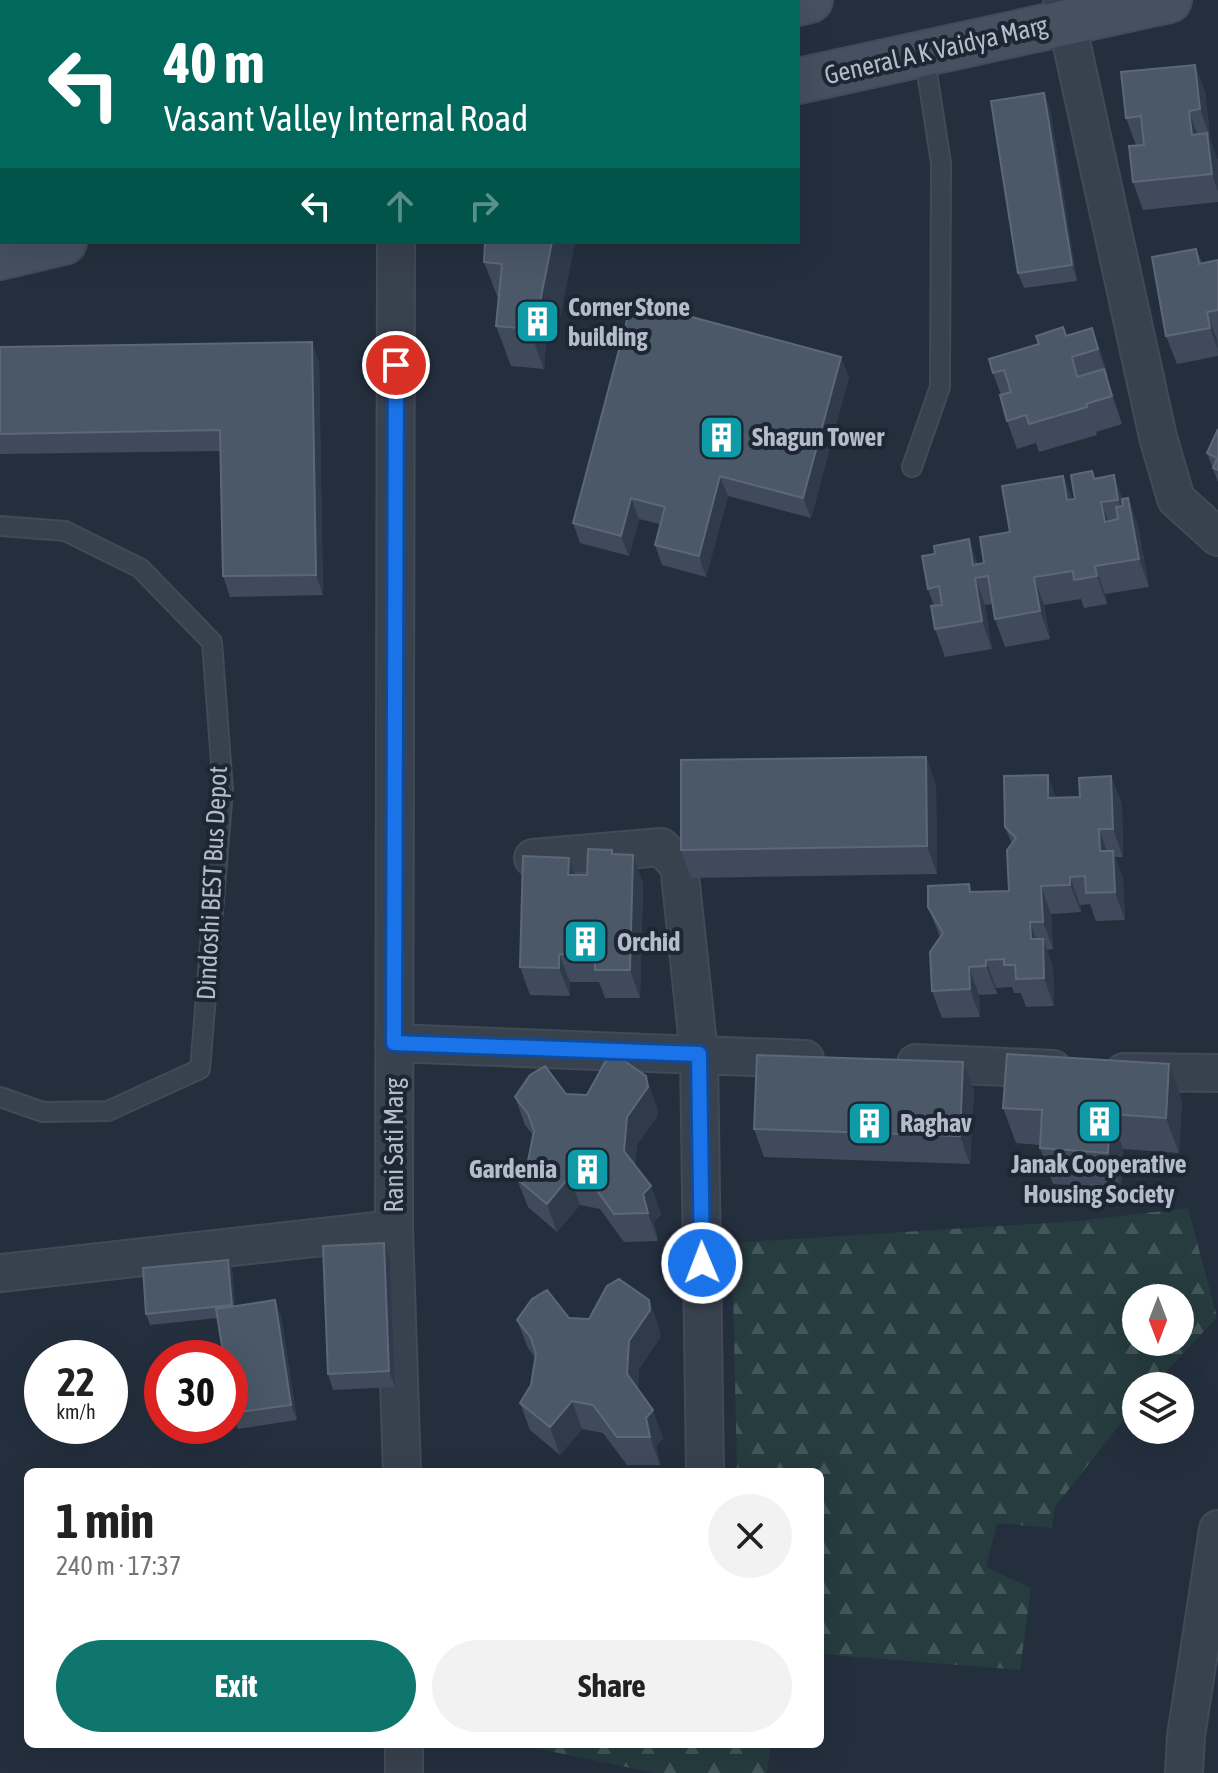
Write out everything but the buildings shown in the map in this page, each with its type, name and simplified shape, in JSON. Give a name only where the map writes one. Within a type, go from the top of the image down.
[{"type":"main road","name":"General A K Vaidya Marg","points":[[800,81],[924,53],[1064,11],[1169,0]]},
{"type":"main road","points":[[0,257],[55,244]]},
{"type":"street","points":[[1064,11],[1158,437],[1176,499],[1218,537]]},
{"type":"street","name":"Rani Sati Marg","points":[[396,244],[404,1044],[394,1229],[402,1468]]},
{"type":"street","points":[[533,858],[661,847],[679,865],[699,1054],[705,1468]]},
{"type":"street","points":[[404,1044],[838,1060]]},
{"type":"street","points":[[885,1062],[1206,1074]]},
{"type":"street","points":[[0,1273],[394,1229]]},
{"type":"street","points":[[1184,1773],[1186,1736],[1218,1529]]},
{"type":"street","points":[[404,1748],[404,1773]]},
{"type":"lane","points":[[912,467],[940,387],[941,163],[924,53]]},
{"type":"lane","name":"Dindoshi BEST Bus Depot","points":[[0,526],[65,531],[140,568],[212,642],[223,790],[200,1069],[108,1111],[43,1112],[0,1097]]},
{"type":"green space","points":[[1188,1208],[1217,1317],[1194,1342],[1194,1284],[1122,1284],[1122,1356],[1181,1356],[1166,1372],[1122,1372],[1122,1422],[1055,1507],[1052,1528],[997,1523],[986,1567],[1031,1588],[1020,1670],[824,1654],[824,1468],[737,1468],[732,1243],[1078,1221]]},
{"type":"green space","points":[[534,1748],[770,1748],[767,1773],[655,1773]]},
{"type":"place","name":"Corner Stone building","points":[[537,322]]},
{"type":"place","name":"Shagun Tower","points":[[721,437]]},
{"type":"place","name":"Orchid","points":[[586,942]]},
{"type":"place","name":"Janak Cooperative Housing Society","points":[[1099,1121]]},
{"type":"place","name":"Raghav","points":[[869,1123]]},
{"type":"place","name":"Gardenia","points":[[588,1169]]},
{"type":"route","points":[[396,365],[394,1043],[699,1054],[702,1263]]}]
